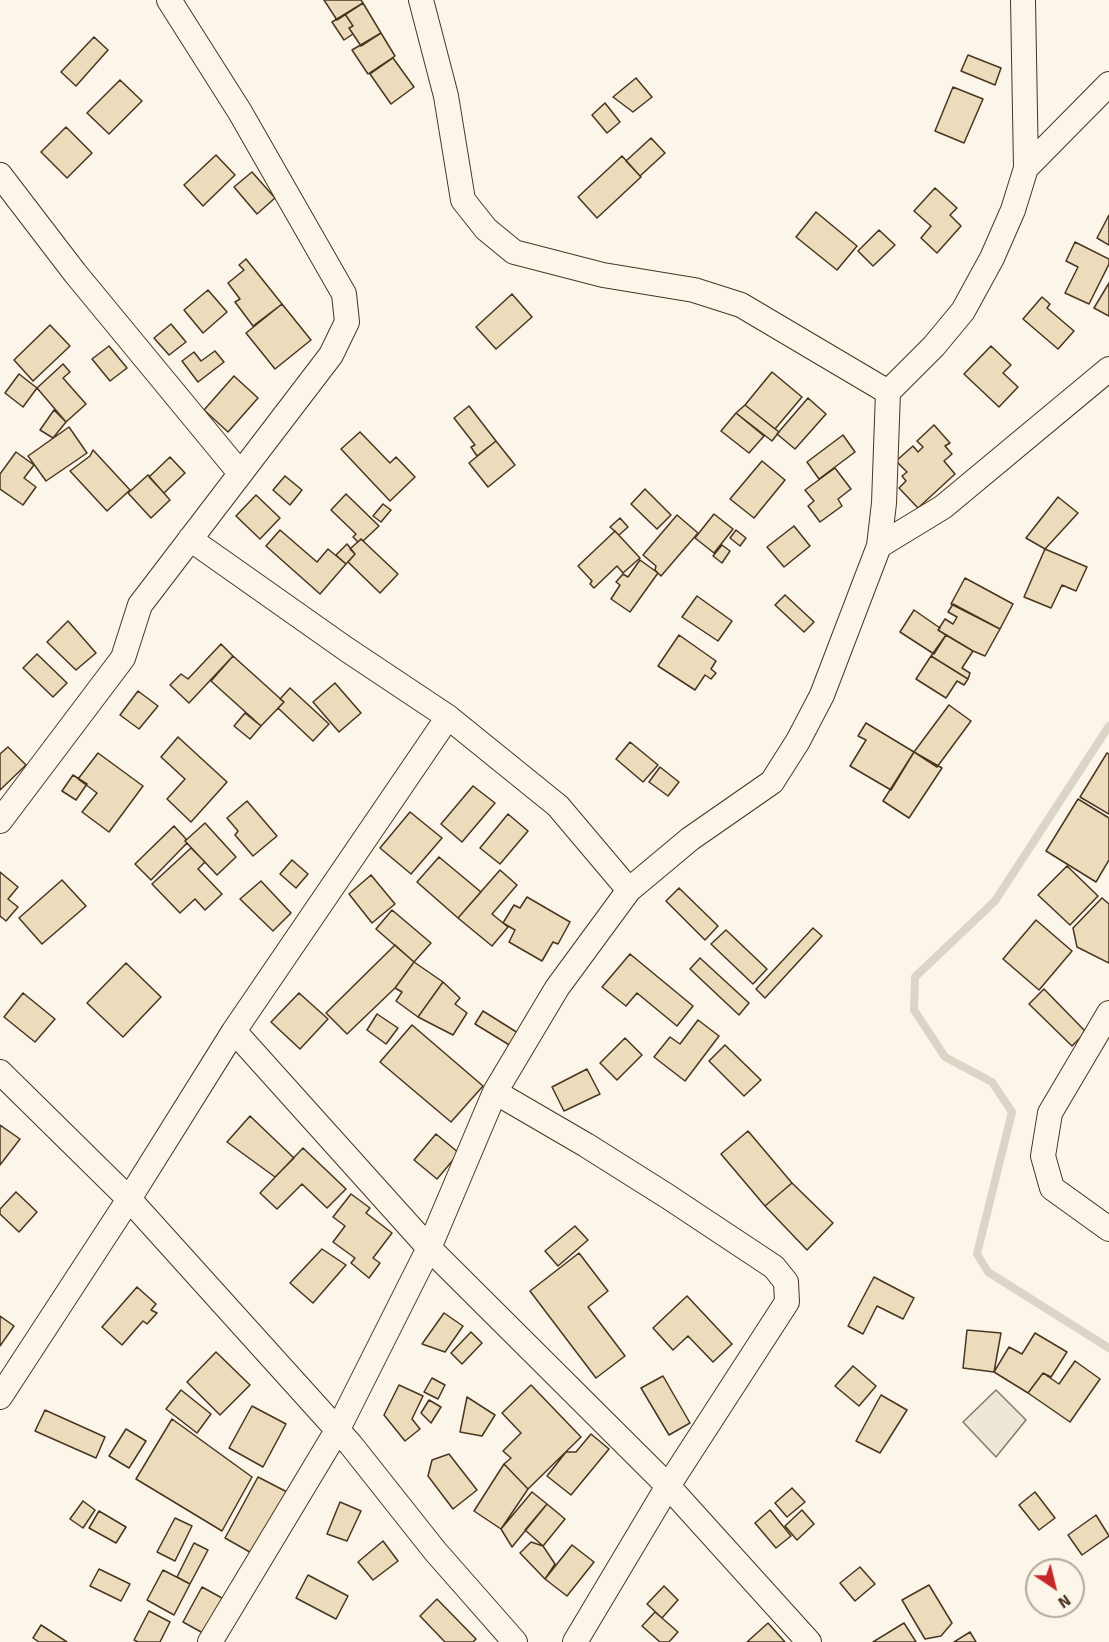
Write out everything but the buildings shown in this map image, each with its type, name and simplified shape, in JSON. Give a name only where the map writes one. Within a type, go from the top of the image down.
[{"type":"street","points":[[0,821],[123,658],[140,605],[331,355],[347,322],[344,294],[240,112],[169,0]]},
{"type":"street","points":[[421,0],[446,96],[463,200],[486,229],[514,252],[603,275],[694,290],[741,305],[888,392]]},
{"type":"street","points":[[210,1642],[338,1429],[429,1248],[495,1092],[557,988],[630,890],[690,839],[772,782],[798,741],[822,695],[879,546],[884,503],[888,392],[934,346],[963,311],[992,258],[1013,210],[1026,168],[1023,0]]},
{"type":"street","points":[[1026,168],[1109,84]]},
{"type":"street","points":[[0,176],[75,273],[240,473]]},
{"type":"street","points":[[879,546],[943,507],[1109,369]]},
{"type":"street","points":[[190,539],[346,649],[448,717],[558,806],[630,890]]},
{"type":"street","points":[[0,1397],[129,1199],[234,1031],[448,717]]},
{"type":"street","points":[[1109,1013],[1050,1113],[1043,1156],[1052,1188],[1109,1229]]},
{"type":"street","points":[[234,1031],[429,1248],[668,1486],[809,1642]]},
{"type":"street","points":[[0,1072],[129,1199],[338,1429],[435,1551],[515,1642]]},
{"type":"street","points":[[495,1092],[667,1196],[774,1267],[786,1282],[787,1302],[668,1486],[575,1642]]},
{"type":"shaded area","points":[[996,1390],[1026,1420],[996,1457],[963,1422]]},
{"type":"waterway","points":[[1109,726],[995,901],[915,977],[914,1010],[945,1057],[992,1082],[1012,1112],[977,1254],[988,1272],[1109,1348]]}]
